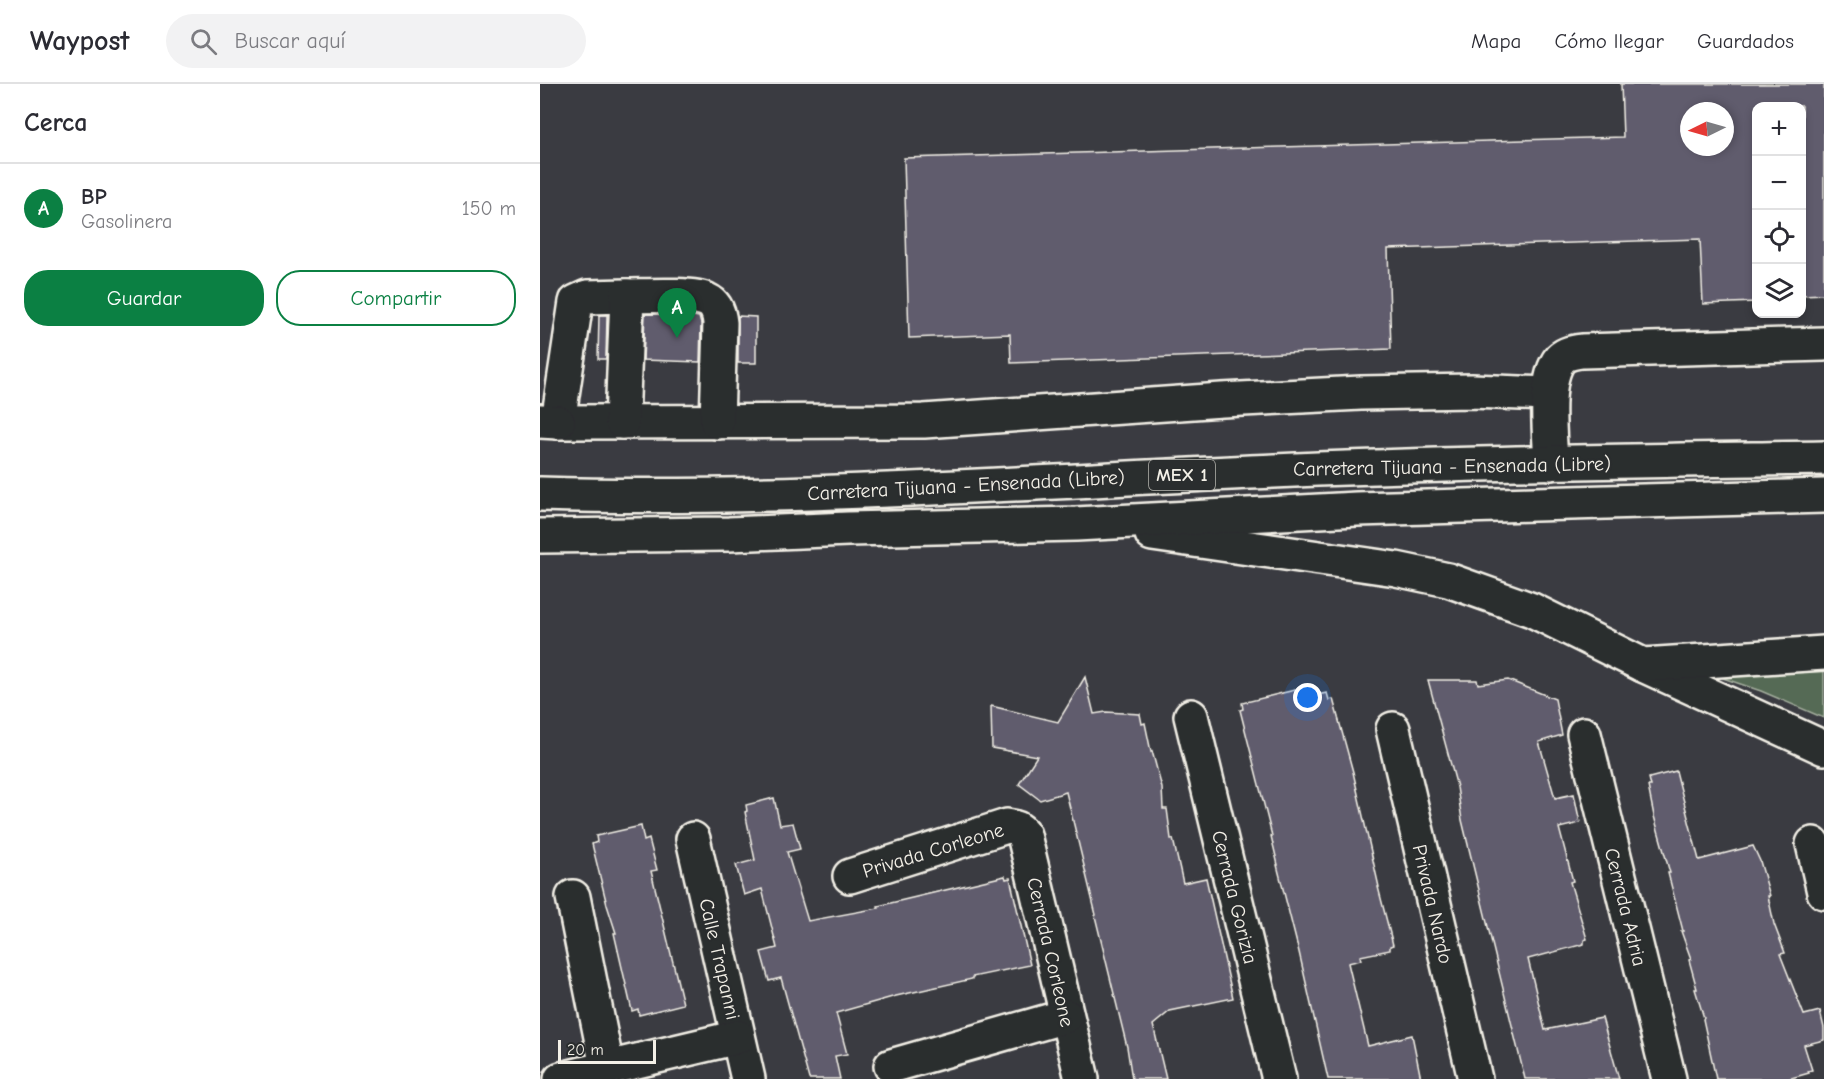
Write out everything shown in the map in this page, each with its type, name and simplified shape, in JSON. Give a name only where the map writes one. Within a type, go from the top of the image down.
[{"type":"main road","points":[[622,422],[627,296]]},
{"type":"main road","points":[[717,422],[720,323],[719,313],[714,305],[706,299],[697,297],[587,297],[576,302],[549,421],[622,422],[717,422],[924,421],[1361,393],[1472,391],[1548,394]]},
{"type":"main road","points":[[1551,463],[1548,394],[1556,366],[1568,353],[1824,344]]},
{"type":"main road","name":"Carretera Tijuana - Ensenada (Libre)","points":[[540,494],[621,496],[832,492],[1379,466],[1824,458]]},
{"type":"main road","name":"Carretera Tijuana - Ensenada (Libre)","points":[[540,536],[729,534],[1076,524],[1357,509],[1824,496]]},
{"type":"main road","points":[[1076,524],[1396,569],[1448,580],[1532,610],[1643,665],[1824,748]]},
{"type":"main road","points":[[1643,665],[1824,653]]},
{"type":"main road","name":"Cerrada Gorizia","points":[[1191,716],[1279,1079]]},
{"type":"main road","name":"Privada Nardo","points":[[1393,729],[1474,1079]]},
{"type":"main road","name":"Cerrada Adria","points":[[1584,734],[1669,1079]]},
{"type":"main road","name":"Privada Corleone","points":[[850,876],[1007,826],[1016,827]]},
{"type":"main road","name":"Cerrada Corleone","points":[[1016,827],[1024,836],[1082,1079]]},
{"type":"main road","name":"Calle Trapanni","points":[[693,839],[748,1079]]},
{"type":"main road","points":[[1813,844],[1824,892]]},
{"type":"main road","points":[[573,897],[607,1067]]},
{"type":"main road","points":[[891,1066],[1066,1016]]},
{"type":"main road","points":[[561,1079],[738,1037]]},
{"type":"green space","points":[[1824,668],[1824,718],[1761,691],[1714,675]]},
{"type":"building","points":[[1621,84],[1824,84],[1824,294],[1806,295],[1806,102],[1752,102],[1752,302],[1703,304],[1700,239],[1388,249],[1391,349],[1011,363],[1010,334],[909,338],[904,158],[1623,137]]},
{"type":"building","points":[[645,314],[699,317],[701,324],[700,362],[643,360]]},
{"type":"building","points":[[599,315],[607,315],[606,359],[598,359]]},
{"type":"building","points":[[738,316],[756,317],[756,363],[738,363]]},
{"type":"building","points":[[1085,677],[1094,714],[1106,712],[1140,714],[1142,724],[1145,723],[1162,788],[1163,809],[1167,809],[1171,839],[1173,839],[1183,883],[1206,878],[1233,998],[1170,1011],[1153,1025],[1166,1079],[1132,1079],[1127,1047],[1066,792],[1040,800],[1019,784],[1037,756],[992,748],[991,706],[1058,722]]},
{"type":"building","points":[[1428,680],[1477,680],[1478,684],[1508,680],[1555,699],[1562,735],[1539,742],[1555,798],[1574,794],[1580,823],[1559,828],[1573,881],[1570,882],[1587,939],[1584,940],[1584,944],[1528,959],[1545,1030],[1602,1018],[1619,1079],[1525,1079],[1462,820],[1457,787]]},
{"type":"building","points":[[1295,690],[1298,699],[1327,693],[1329,700],[1333,699],[1353,772],[1393,945],[1390,946],[1390,950],[1360,956],[1361,960],[1348,963],[1368,1046],[1412,1035],[1421,1079],[1328,1079],[1272,836],[1240,710],[1243,709],[1242,703]]},
{"type":"building","points":[[1676,771],[1699,860],[1753,846],[1760,861],[1770,896],[1768,896],[1774,924],[1785,953],[1780,954],[1804,1015],[1820,1011],[1824,1028],[1824,1040],[1804,1045],[1812,1070],[1808,1071],[1809,1073],[1788,1079],[1716,1079],[1704,1018],[1695,989],[1697,989],[1689,960],[1691,959],[1681,931],[1683,931],[1668,873],[1670,873],[1648,786],[1651,786],[1649,778]]},
{"type":"building","points":[[774,798],[780,825],[793,823],[800,849],[787,852],[808,921],[879,908],[878,906],[1005,876],[1006,879],[1010,878],[1030,965],[972,977],[972,979],[896,996],[836,1013],[847,1054],[835,1056],[840,1079],[809,1079],[781,978],[769,981],[761,952],[777,948],[762,889],[744,895],[736,865],[755,860],[745,812],[747,811],[746,805]]},
{"type":"building","points":[[641,826],[644,841],[649,839],[657,870],[651,871],[683,1004],[639,1015],[638,1009],[632,1011],[614,933],[616,933],[592,844],[597,842],[596,836]]},
{"type":"place","name":"BP","points":[[677,338]]}]
